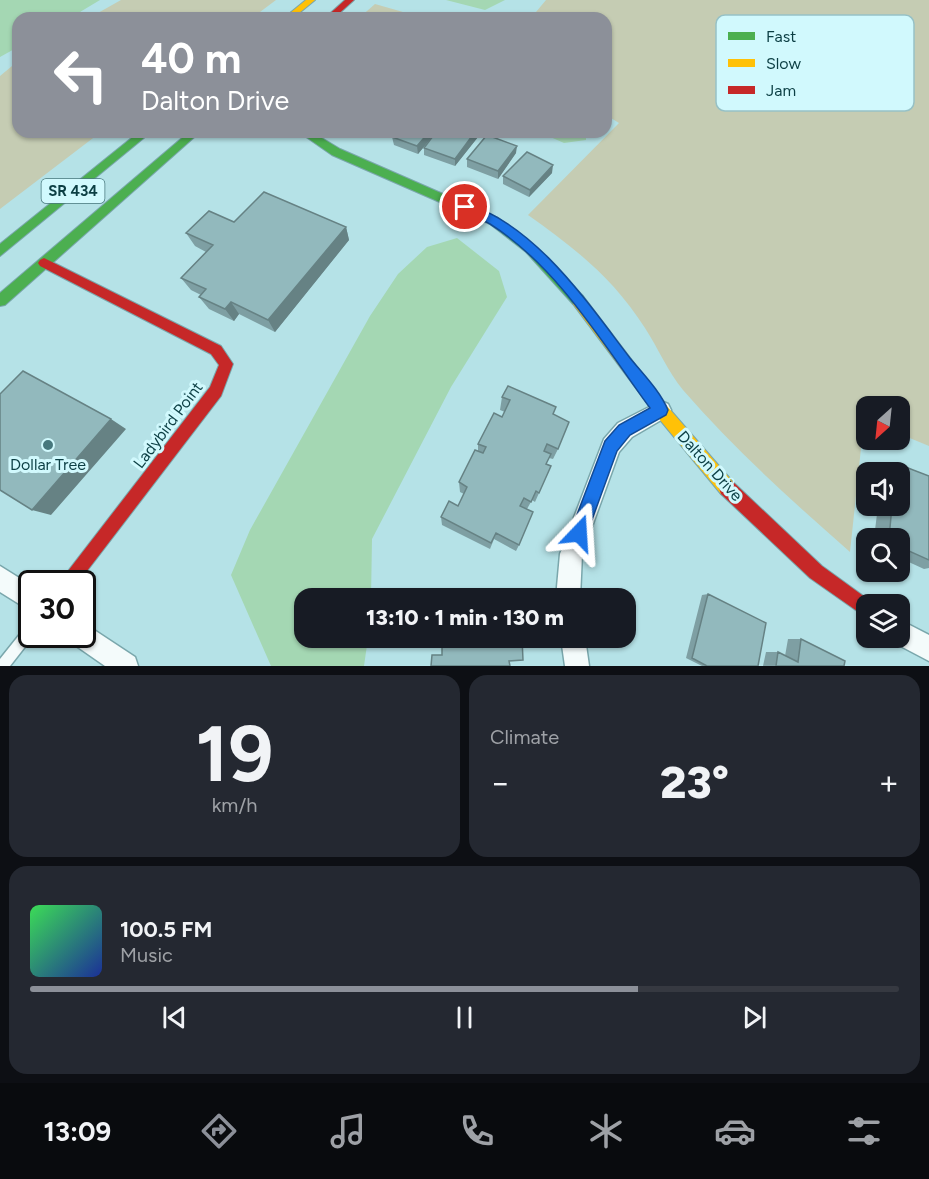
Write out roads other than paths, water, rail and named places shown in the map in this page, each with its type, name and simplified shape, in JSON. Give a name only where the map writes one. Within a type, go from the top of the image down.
[{"type":"street","points":[[296,12],[311,0]]},
{"type":"street","points":[[336,12],[350,0]]},
{"type":"street","name":"SR 434","points":[[0,251],[139,138]]},
{"type":"street","name":"SR 434","points":[[0,301],[188,138]]},
{"type":"street","name":"Dalton Drive","points":[[314,138],[336,152],[494,221],[530,249],[571,291],[661,410],[718,480],[816,572],[856,601]]},
{"type":"street","points":[[0,262],[40,218]]},
{"type":"street","name":"Ladybird Point","points":[[44,263],[216,350],[226,364],[216,391],[77,570]]},
{"type":"street","points":[[569,588],[571,554],[611,446],[624,430],[661,410]]},
{"type":"street","points":[[0,578],[18,590]]},
{"type":"street","points":[[910,638],[929,649]]},
{"type":"street","points":[[96,645],[126,666]]},
{"type":"street","points":[[574,648],[577,666]]},
{"type":"lane","points":[[2,666],[18,646]]},
{"type":"place","name":"Dollar Tree","points":[[48,445]]}]
